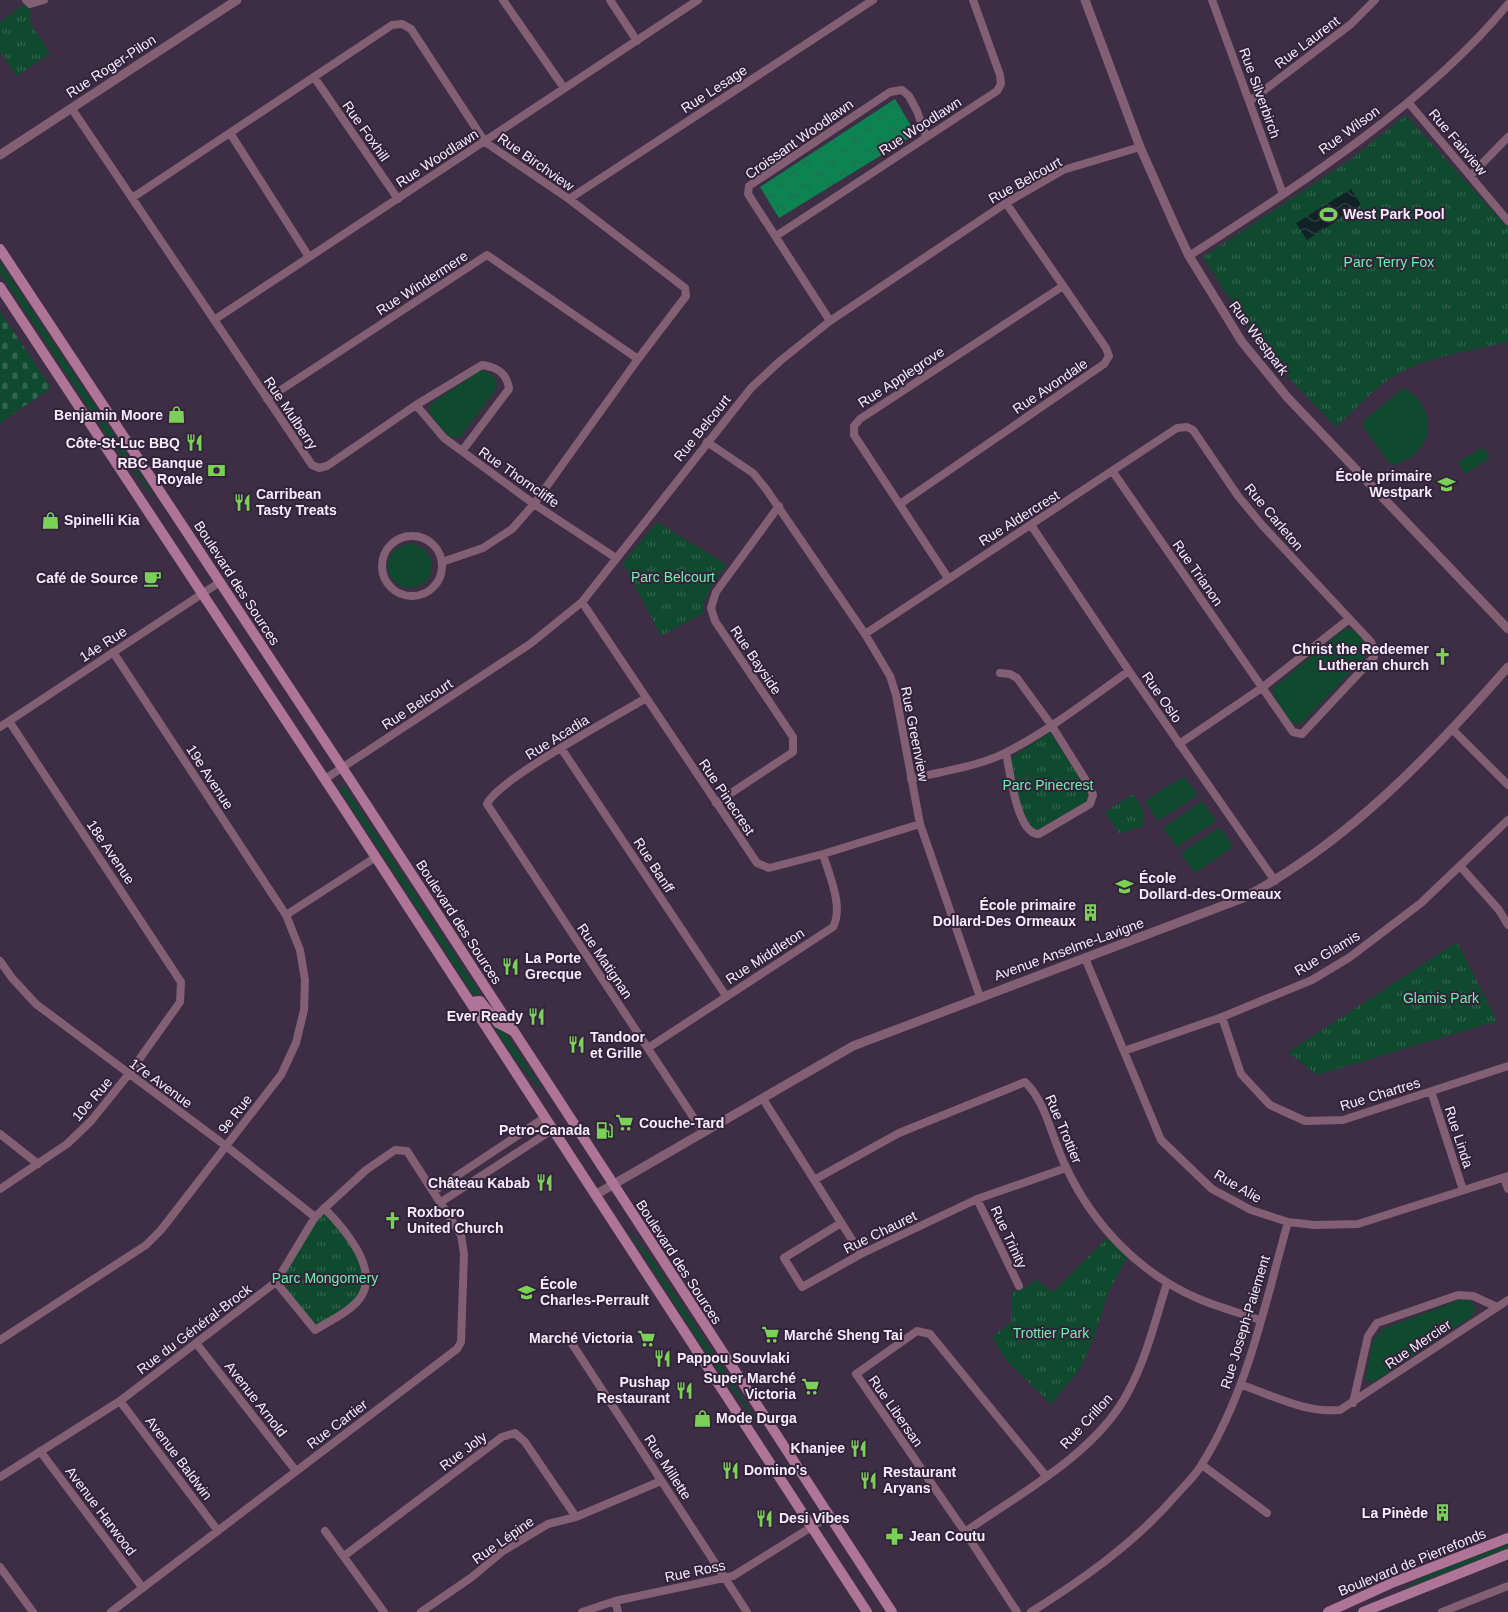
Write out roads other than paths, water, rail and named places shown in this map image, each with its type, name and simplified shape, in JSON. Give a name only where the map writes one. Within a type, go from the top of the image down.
[{"type":"main road","name":"Boulevard des Sources","points":[[0,249],[342,768],[892,1612]]},
{"type":"main road","points":[[0,287],[325,779],[867,1612]]},
{"type":"main road","points":[[470,1002],[480,1001],[498,1023],[514,1032]]},
{"type":"main road","name":"Boulevard de Pierrefonds","points":[[1328,1612],[1359,1597],[1508,1538]]},
{"type":"main road","name":"Boulevard de Pierrefonds","points":[[1365,1612],[1508,1554]]},
{"type":"street","points":[[26,0],[30,4],[44,0]]},
{"type":"street","name":"Rue Roger-Pilon","points":[[0,155],[237,0]]},
{"type":"street","points":[[504,0],[564,88]]},
{"type":"street","points":[[610,0],[638,41]]},
{"type":"street","name":"Rue Woodlawn","points":[[214,320],[698,0]]},
{"type":"street","name":"Rue Lesage","points":[[569,199],[873,0]]},
{"type":"street","name":"Rue Woodlawn","points":[[776,236],[997,91],[1001,84],[1000,75],[973,0]]},
{"type":"street","name":"Rue Westpark","points":[[1086,0],[1140,148],[1189,256],[1242,342],[1266,373],[1508,629]]},
{"type":"street","name":"Rue Silverbirch","points":[[1212,0],[1283,194]]},
{"type":"street","name":"Rue Laurent","points":[[1250,100],[1351,24],[1375,0]]},
{"type":"street","name":"Rue Wilson","points":[[1189,256],[1283,194],[1408,102],[1465,50],[1508,4]]},
{"type":"street","name":"Rue Birchview","points":[[132,198],[392,25],[402,24],[411,29],[485,142],[569,199],[686,288],[686,296],[638,358],[534,504],[512,529],[482,548],[442,562]]},
{"type":"street","name":"Rue Foxhill","points":[[314,78],[398,199]]},
{"type":"street","name":"Croissant Woodlawn","points":[[830,321],[748,194],[749,186],[890,92],[902,90],[909,96],[926,136]]},
{"type":"street","name":"Rue Fairview","points":[[1408,102],[1508,220]]},
{"type":"street","name":"Rue Mulberry","points":[[72,109],[312,465],[319,468],[328,466],[416,405],[482,365],[501,371],[508,380],[508,389],[462,451]]},
{"type":"street","points":[[230,133],[309,257]]},
{"type":"street","points":[[1470,176],[1508,137]]},
{"type":"street","name":"Rue Belcourt","points":[[325,779],[530,644],[582,602],[751,388],[780,361],[830,321],[1006,203],[1063,170],[1140,148]]},
{"type":"street","name":"Rue Avondale","points":[[900,504],[1104,364],[1109,356],[1106,348],[1006,203]]},
{"type":"street","name":"Rue Windermere","points":[[266,399],[487,255],[638,358]]},
{"type":"street","name":"Rue Applegrove","points":[[948,578],[854,435],[854,426],[860,419],[1063,286]]},
{"type":"street","name":"Rue Thorncliffe","points":[[416,405],[444,438],[534,504],[616,558]]},
{"type":"street","name":"Rue Aldercrest","points":[[865,634],[1177,428],[1187,427]]},
{"type":"street","name":"Rue Carleton","points":[[1187,427],[1193,430],[1238,496],[1262,525],[1371,642],[1374,649],[1374,657],[1302,734],[1293,732],[1263,687]]},
{"type":"street","name":"Rue Greenview","points":[[707,442],[753,473],[779,506],[865,634],[890,676],[896,694],[920,824],[980,997]]},
{"type":"street","name":"Rue Trianon","points":[[1113,472],[1263,687]]},
{"type":"street","name":"Rue Bayside","points":[[716,803],[793,752],[793,737],[715,621],[711,608],[716,592],[779,506]]},
{"type":"street","name":"Rue Oslo","points":[[1031,525],[1179,744],[1275,881]]},
{"type":"street","points":[[414,535],[428,541],[439,552],[442,562],[438,581],[424,594],[415,596],[396,592],[388,586],[381,568],[386,548],[403,536],[414,535]]},
{"type":"street","name":"14e Rue","points":[[0,727],[220,582]]},
{"type":"street","name":"Rue Pinecrest","points":[[582,602],[757,864],[769,868],[824,854],[920,824]]},
{"type":"street","points":[[1179,744],[1263,687],[1349,619]]},
{"type":"street","name":"19e Avenue","points":[[113,652],[286,915]]},
{"type":"street","name":"Avenue Anselme-Lavigne","points":[[596,1195],[853,1046],[1243,898],[1275,881],[1363,816],[1453,730],[1508,667]]},
{"type":"street","points":[[911,778],[960,767],[1006,753],[1052,726],[1129,671]]},
{"type":"street","points":[[1000,674],[1010,674],[1017,678],[1052,726],[1090,787],[1093,795],[1090,804],[1039,834],[1028,831],[1021,819],[1006,753]]},
{"type":"street","name":"Rue Acadia","points":[[487,804],[490,797],[561,748],[646,698]]},
{"type":"street","name":"18e Avenue","points":[[9,721],[173,967],[181,982],[180,1002]]},
{"type":"street","points":[[1453,730],[1508,785]]},
{"type":"street","name":"Rue Banff","points":[[561,748],[726,996]]},
{"type":"street","name":"Rue Matignan","points":[[487,804],[703,1132]]},
{"type":"street","name":"Rue Glamis","points":[[1124,1051],[1222,1018],[1312,980],[1350,957],[1421,903],[1508,820]]},
{"type":"street","name":"Rue Middleton","points":[[648,1048],[833,927],[837,919],[837,909],[824,854]]},
{"type":"street","points":[[286,915],[376,857]]},
{"type":"street","points":[[1460,866],[1498,910],[1508,925]]},
{"type":"street","name":"9e Rue","points":[[0,1340],[146,1245],[160,1230],[281,1075],[296,1043],[304,1010],[304,980],[300,950],[286,915]]},
{"type":"street","name":"Rue Alie","points":[[1085,958],[1161,1140],[1212,1189],[1251,1210],[1288,1222],[1315,1225],[1365,1222],[1506,1177]]},
{"type":"street","name":"17e Avenue","points":[[0,961],[12,978],[36,1004],[128,1075],[226,1146],[315,1217]]},
{"type":"street","name":"10e Rue","points":[[0,1189],[67,1144],[91,1121],[128,1075],[180,1002]]},
{"type":"street","name":"Rue Chartres","points":[[1222,1018],[1241,1074],[1270,1105],[1305,1121],[1343,1120],[1508,1066]]},
{"type":"street","name":"Rue Trottier","points":[[814,1180],[899,1133],[1024,1082],[1035,1092],[1066,1168],[1095,1218],[1136,1261],[1166,1283],[1199,1299],[1260,1320]]},
{"type":"street","name":"Rue Linda","points":[[1431,1091],[1463,1190]]},
{"type":"street","points":[[762,1099],[861,1254]]},
{"type":"street","points":[[434,1191],[544,1118]]},
{"type":"street","points":[[441,1202],[552,1130]]},
{"type":"street","points":[[0,1134],[38,1164]]},
{"type":"street","name":"Rue du Général-Brock","points":[[0,1477],[120,1401],[276,1282],[315,1217],[366,1170],[395,1150],[407,1151],[434,1191]]},
{"type":"street","name":"Rue Chauret","points":[[841,1223],[784,1258],[802,1287],[861,1254],[978,1199],[1066,1168]]},
{"type":"street","points":[[1506,1177],[1508,1189]]},
{"type":"street","name":"Rue Cartier","points":[[111,1612],[457,1349],[461,1342],[464,1254],[461,1234],[434,1191]]},
{"type":"street","name":"Rue Trinity","points":[[978,1199],[1019,1286]]},
{"type":"street","points":[[276,1282],[315,1330],[348,1308],[362,1296],[368,1277],[361,1256],[324,1208]]},
{"type":"street","name":"Rue Joseph-Paiement","points":[[1031,1612],[1084,1578],[1127,1546],[1167,1506],[1202,1465],[1242,1385],[1288,1222]]},
{"type":"street","name":"Rue Crillon","points":[[965,1532],[1046,1476],[1081,1448],[1114,1414],[1127,1395],[1145,1355],[1166,1283]]},
{"type":"street","name":"Rue Mercier","points":[[1353,1403],[1368,1336],[1377,1323],[1458,1295],[1472,1296],[1496,1307]]},
{"type":"street","name":"Rue Mercier","points":[[1242,1385],[1321,1411],[1340,1410],[1508,1300]]},
{"type":"street","name":"Rue Libersan","points":[[1017,1612],[965,1532],[856,1374],[917,1331],[930,1334],[1046,1476]]},
{"type":"street","name":"Rue Millette","points":[[567,1336],[747,1612]]},
{"type":"street","name":"Avenue Arnold","points":[[196,1342],[296,1471]]},
{"type":"street","name":"Avenue Baldwin","points":[[120,1401],[218,1530]]},
{"type":"street","name":"Rue Joly","points":[[344,1556],[502,1437],[515,1433],[525,1442],[576,1517]]},
{"type":"street","name":"Avenue Harwood","points":[[40,1451],[142,1587]]},
{"type":"street","points":[[1202,1465],[1267,1513]]},
{"type":"street","name":"Rue Lépine","points":[[422,1612],[472,1577],[503,1551],[548,1524],[576,1517],[661,1481]]},
{"type":"street","name":"Rue Ross","points":[[582,1612],[615,1600],[725,1578],[741,1572],[829,1516]]},
{"type":"street","points":[[325,1531],[384,1612]]},
{"type":"street","points":[[0,1567],[33,1612]]},
{"type":"street","points":[[1442,1612],[1508,1586]]},
{"type":"street","points":[[1359,1597],[1365,1612]]},
{"type":"street","points":[[615,1600],[618,1612]]},
{"type":"water","name":"West Park Pool","points":[[1351,189],[1361,205],[1307,240],[1296,223]]},
{"type":"place","name":"West Park Pool","points":[[1329,214]]},
{"type":"place","name":"Benjamin Moore","points":[[177,415]]},
{"type":"place","name":"Côte-St-Luc BBQ","points":[[194,443]]},
{"type":"place","name":"RBC Banque Royale","points":[[217,471]]},
{"type":"place","name":"École primaire Westpark","points":[[1446,484]]},
{"type":"place","name":"Carribean Tasty Treats","points":[[242,502]]},
{"type":"place","name":"Spinelli Kia","points":[[50,520]]},
{"type":"place","name":"Café de Source","points":[[152,578]]},
{"type":"place","name":"Christ the Redeemer Lutheran church","points":[[1443,657]]},
{"type":"place","name":"École Dollard-des-Ormeaux","points":[[1125,886]]},
{"type":"place","name":"École primaire Dollard-Des Ormeaux","points":[[1090,913]]},
{"type":"place","name":"La Porte Grecque","points":[[511,966]]},
{"type":"place","name":"Ever Ready","points":[[537,1016]]},
{"type":"place","name":"Tandoor et Grille","points":[[576,1045]]},
{"type":"place","name":"Couche-Tard","points":[[625,1123]]},
{"type":"place","name":"Petro-Canada","points":[[604,1130]]},
{"type":"place","name":"Château Kabab","points":[[544,1183]]},
{"type":"place","name":"Roxboro United Church","points":[[393,1220]]},
{"type":"place","name":"École Charles-Perrault","points":[[526,1292]]},
{"type":"place","name":"Marché Sheng Tai","points":[[770,1335]]},
{"type":"place","name":"Marché Victoria","points":[[647,1338]]},
{"type":"place","name":"Pappou Souvlaki","points":[[663,1358]]},
{"type":"place","name":"Super Marché Victoria","points":[[810,1386]]},
{"type":"place","name":"Pushap Restaurant","points":[[684,1390]]},
{"type":"place","name":"Mode Durga","points":[[702,1418]]},
{"type":"place","name":"Khanjee","points":[[859,1448]]},
{"type":"place","name":"Domino's","points":[[730,1470]]},
{"type":"place","name":"Restaurant Aryans","points":[[869,1480]]},
{"type":"place","name":"La Pinède","points":[[1442,1513]]},
{"type":"place","name":"Desi Vibes","points":[[765,1518]]},
{"type":"place","name":"Jean Coutu","points":[[895,1536]]},
{"type":"park label","name":"Parc Terry Fox","points":[[1389,262]]},
{"type":"park label","name":"Parc Belcourt","points":[[673,577]]},
{"type":"park label","name":"Parc Pinecrest","points":[[1048,785]]},
{"type":"park label","name":"Glamis Park","points":[[1441,998]]},
{"type":"park label","name":"Parc Mongomery","points":[[325,1278]]},
{"type":"park label","name":"Trottier Park","points":[[1051,1333]]}]
